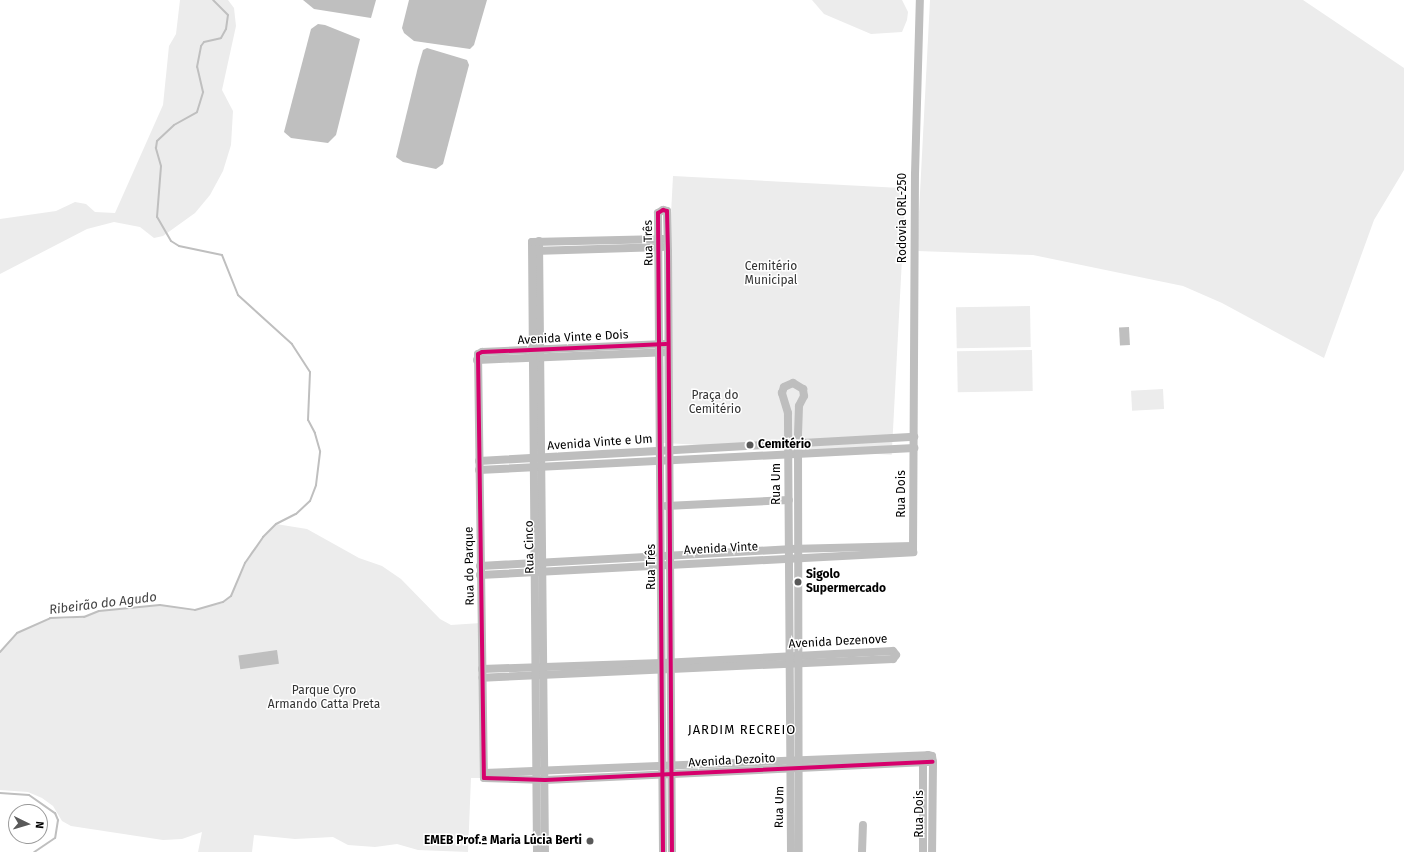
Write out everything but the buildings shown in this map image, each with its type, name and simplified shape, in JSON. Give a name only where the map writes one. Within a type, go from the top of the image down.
[{"type":"street","name":"Rodovia ORL-250","points":[[914,437],[915,174],[920,0]]},
{"type":"street","name":"Rua Cinco","points":[[541,674],[535,668],[534,563],[537,463],[535,241],[663,243]]},
{"type":"street","points":[[535,251],[663,243]]},
{"type":"street","name":"Rua Três","points":[[663,243],[665,450],[661,463],[666,506]]},
{"type":"street","name":"Avenida Vinte e Dois","points":[[478,357],[482,352],[536,353],[665,348]]},
{"type":"street","name":"Rua do Parque","points":[[478,357],[484,775]]},
{"type":"street","name":"Rua Um","points":[[795,661],[789,553],[788,412],[782,393],[784,387],[793,383],[799,385],[804,392],[799,406],[798,553],[795,661],[799,852]]},
{"type":"street","name":"Avenida Vinte e Um","points":[[479,466],[537,463],[665,450],[914,437]]},
{"type":"street","name":"Rua Dois","points":[[913,548],[914,437]]},
{"type":"street","name":"Avenida Vinte e Um","points":[[537,463],[661,463],[798,453],[914,448]]},
{"type":"street","name":"Rua Três","points":[[663,852],[667,770],[666,506],[670,462],[665,450]]},
{"type":"street","name":"Rua Cinco","points":[[537,463],[542,562],[540,776],[537,852]]},
{"type":"street","points":[[666,506],[789,500]]},
{"type":"street","name":"Avenida Vinte","points":[[480,566],[542,562],[666,559],[789,553],[911,553],[913,548]]},
{"type":"street","name":"Avenida Vinte","points":[[480,575],[534,573],[666,559]]},
{"type":"street","name":"Avenida Dezenove","points":[[482,678],[584,671],[795,661],[893,659],[896,655],[894,651],[795,661]]},
{"type":"street","points":[[482,669],[535,668]]},
{"type":"street","name":"Rua Dois","points":[[923,852],[924,757]]},
{"type":"street","name":"Avenida Dezoito","points":[[484,775],[540,776],[924,757],[932,762]]},
{"type":"street","name":"Rua Dois","points":[[932,762],[932,852]]},
{"type":"street","name":"Rua Um","points":[[791,852],[796,764]]},
{"type":"street","name":"Rua Três","points":[[667,770],[672,852]]},
{"type":"street","name":"Rua Cinco","points":[[540,776],[545,852]]},
{"type":"street","points":[[862,825],[862,852]]},
{"type":"green space","points":[[180,0],[228,0],[234,8],[236,26],[222,90],[233,111],[231,145],[223,171],[210,195],[195,213],[163,236],[154,238],[140,227],[114,222],[87,229],[0,274],[0,219],[56,211],[75,202],[86,204],[95,212],[115,213],[163,105],[169,46],[176,34]]},
{"type":"green space","points":[[812,0],[902,0],[908,12],[907,20],[902,32],[871,34],[824,14]]},
{"type":"green space","points":[[930,0],[1303,0],[1404,68],[1404,170],[1374,220],[1324,358],[1222,303],[1183,286],[1033,255],[917,251]]},
{"type":"green space","name":"Cemitério Municipal","points":[[673,176],[906,188],[892,455],[659,443]]},
{"type":"green space","points":[[1030,306],[1031,347],[957,348],[956,307]]},
{"type":"green space","points":[[1032,350],[1033,391],[958,392],[957,351]]},
{"type":"green space","points":[[1163,389],[1164,409],[1132,411],[1131,391]]},
{"type":"green space","name":"Parque Cyro Armando Catta Preta","points":[[276,524],[307,529],[359,558],[382,566],[401,579],[440,619],[451,625],[481,623],[484,778],[471,778],[468,852],[418,850],[397,844],[375,847],[348,845],[333,837],[295,839],[254,835],[252,852],[198,852],[202,832],[182,839],[163,840],[71,826],[62,821],[53,806],[42,798],[28,792],[0,790],[0,652],[17,633],[50,618],[64,619],[84,617],[99,611],[160,605],[195,610],[223,603],[231,596],[251,552]]},
{"type":"shaded area","points":[[303,0],[376,0],[371,18],[314,9]]},
{"type":"shaded area","points":[[409,0],[487,0],[474,45],[470,49],[414,41],[404,33],[402,28]]},
{"type":"shaded area","points":[[318,24],[325,25],[360,39],[336,135],[328,143],[291,138],[284,132],[311,29]]},
{"type":"shaded area","points":[[427,48],[467,60],[469,65],[443,164],[436,169],[403,162],[396,157],[418,67],[423,50]]},
{"type":"shaded area","points":[[1129,327],[1130,345],[1120,345],[1119,328]]},
{"type":"shaded area","points":[[277,650],[279,664],[240,669],[238,655]]},
{"type":"waterway","name":"Ribeirão do Agudo","points":[[0,652],[17,633],[50,618],[84,617],[99,611],[160,605],[195,610],[223,602],[231,596],[245,563],[263,537],[276,524],[296,514],[310,501],[316,485],[320,451],[315,433],[308,420],[310,372],[292,344],[238,295],[222,255],[179,246],[171,241],[157,217],[161,166],[156,148],[157,141],[174,125],[197,112],[203,92],[197,67],[201,46],[204,42],[221,38],[226,29],[228,15],[213,0]]},
{"type":"waterway","name":"Ribeirão do Agudo","points":[[0,793],[29,795],[55,813],[58,820],[55,838],[34,852]]},
{"type":"cycle path","points":[[663,852],[658,213],[663,210],[667,211],[668,252],[672,852]]},
{"type":"cycle path","points":[[666,344],[482,352],[478,354],[484,778],[545,780],[933,762]]},
{"type":"place","name":"Cemitério","points":[[750,445]]},
{"type":"place","name":"Sigolo Supermercado","points":[[798,582]]},
{"type":"place","name":"EMEB Prof.ª Maria Lúcia Berti","points":[[590,841]]},
{"type":"district","name":"JARDIM RECREIO","points":[[742,730]]},
{"type":"park label","name":"Praça do Cemitério","points":[[715,403]]}]
